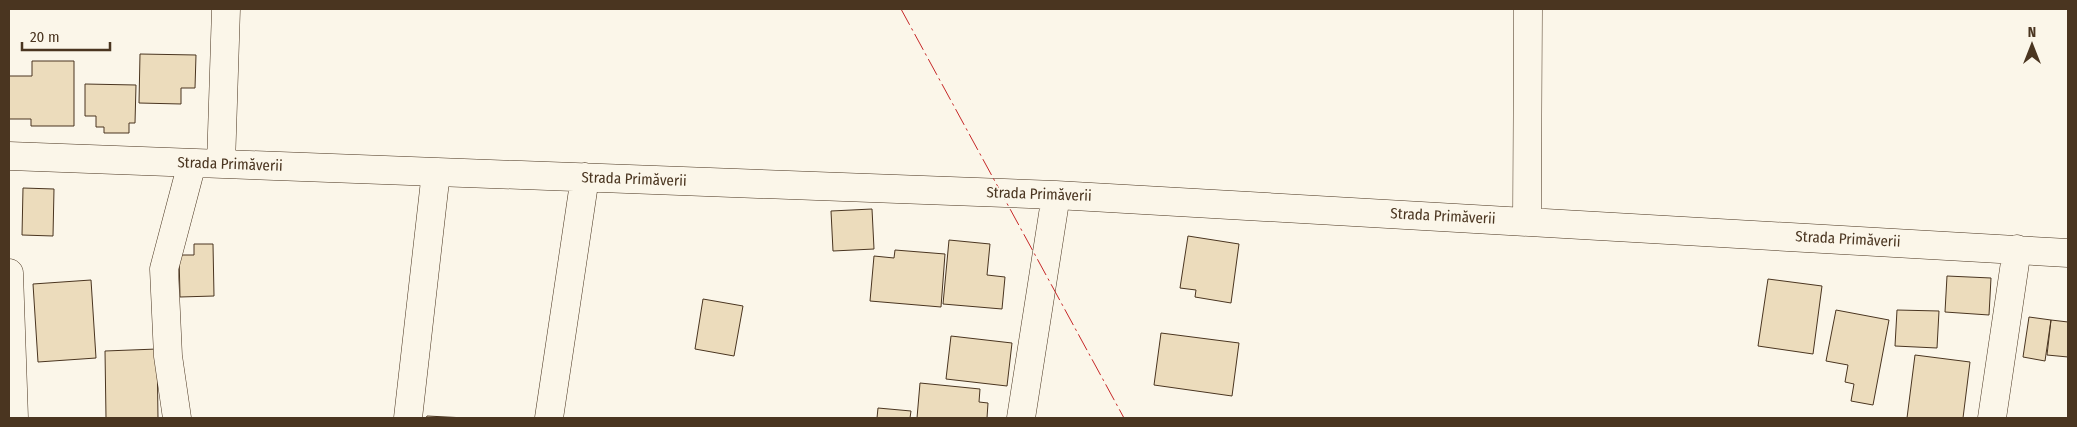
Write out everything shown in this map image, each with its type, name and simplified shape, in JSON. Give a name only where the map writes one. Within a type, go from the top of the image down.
[{"type":"street","points":[[221,164],[226,9]]},
{"type":"street","points":[[1527,221],[1528,9]]},
{"type":"street","name":"Strada Primăverii","points":[[9,156],[1056,195],[2068,252]]},
{"type":"street","points":[[177,418],[168,356],[164,269],[192,163]]},
{"type":"street","points":[[408,418],[436,172]]},
{"type":"street","points":[[549,418],[585,178]]},
{"type":"street","points":[[1021,418],[1056,195]]},
{"type":"street","points":[[1992,418],[2017,249]]},
{"type":"street","points":[[9,273],[14,418]]},
{"type":"building","points":[[140,54],[196,55],[195,88],[181,88],[181,104],[139,103]]},
{"type":"building","points":[[32,61],[74,61],[74,126],[31,126],[31,119],[9,119],[9,76],[32,76]]},
{"type":"building","points":[[85,84],[136,85],[135,123],[129,123],[129,133],[104,133],[104,127],[96,127],[96,116],[85,116]]},
{"type":"building","points":[[23,188],[54,189],[53,236],[22,235]]},
{"type":"building","points":[[872,209],[874,249],[833,251],[831,211]]},
{"type":"building","points":[[1188,236],[1239,244],[1231,303],[1195,297],[1196,290],[1180,288]]},
{"type":"building","points":[[949,240],[990,244],[987,275],[1005,277],[1002,309],[943,304]]},
{"type":"building","points":[[194,244],[213,244],[214,296],[180,297],[179,255],[194,255]]},
{"type":"building","points":[[895,250],[945,254],[941,307],[870,301],[874,256],[894,258]]},
{"type":"building","points":[[1947,276],[1991,278],[1989,315],[1945,312]]},
{"type":"building","points":[[1768,279],[1822,286],[1813,354],[1758,346]]},
{"type":"building","points":[[91,280],[96,358],[38,362],[33,284]]},
{"type":"building","points":[[703,299],[743,306],[734,356],[695,349]]},
{"type":"building","points":[[1836,310],[1889,320],[1873,405],[1851,401],[1854,384],[1845,382],[1848,365],[1826,361]]},
{"type":"building","points":[[1897,310],[1939,311],[1937,348],[1895,346]]},
{"type":"building","points":[[2029,317],[2051,320],[2045,361],[2023,357]]},
{"type":"building","points":[[2051,320],[2068,322],[2068,357],[2047,355]]},
{"type":"building","points":[[1161,333],[1239,343],[1232,396],[1154,385]]},
{"type":"building","points":[[951,336],[1012,343],[1007,386],[946,379]]},
{"type":"building","points":[[157,349],[158,418],[106,418],[105,351]]},
{"type":"building","points":[[1915,355],[1970,362],[1963,418],[1907,418]]},
{"type":"building","points":[[920,383],[980,389],[979,402],[988,403],[987,418],[917,418]]},
{"type":"building","points":[[878,408],[911,411],[910,418],[877,418]]},
{"type":"building","points":[[427,416],[466,418],[426,418]]},
{"type":"power","points":[[901,9],[1124,418]]}]
